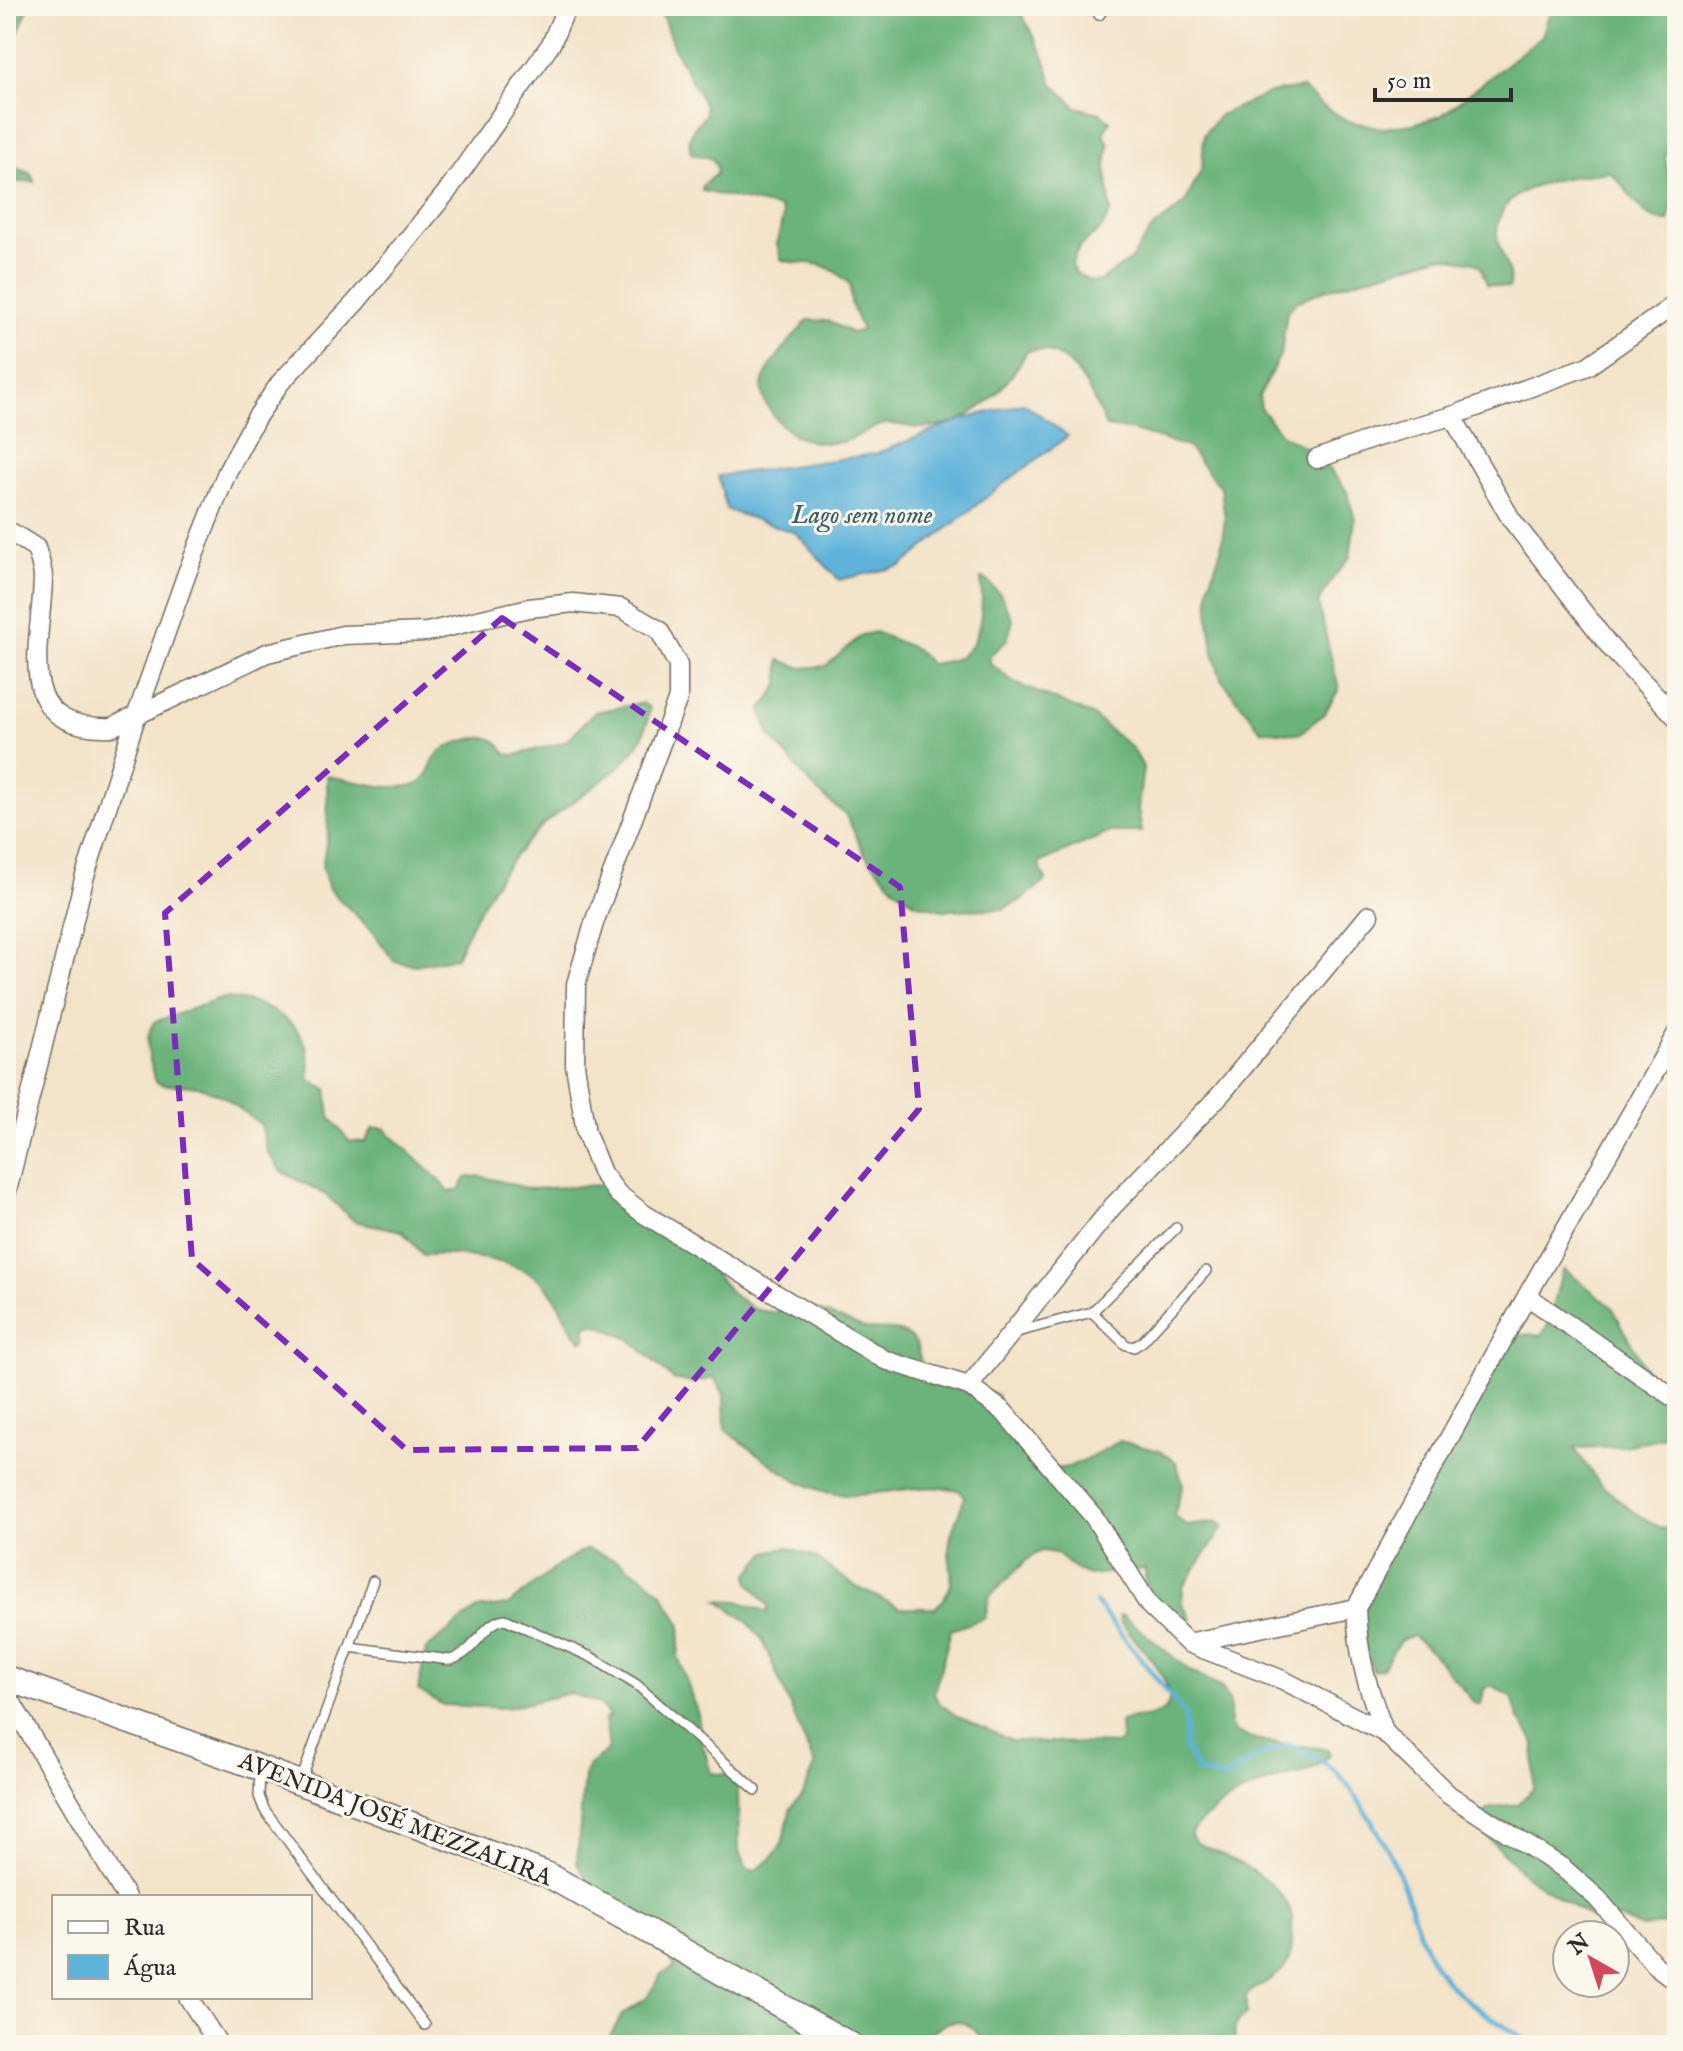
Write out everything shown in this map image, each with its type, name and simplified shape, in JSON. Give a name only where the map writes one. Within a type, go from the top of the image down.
[{"type":"main road","name":"AVENIDA JOSÉ MEZZALIRA","points":[[6,1678],[548,1875],[851,2045]]},
{"type":"street","points":[[6,1195],[84,879],[137,714],[227,472],[256,418],[280,383],[356,302],[446,193],[551,44],[567,6]]},
{"type":"street","points":[[1234,6],[1249,6]]},
{"type":"street","points":[[1317,459],[1377,437],[1452,416],[1588,366],[1677,303]]},
{"type":"street","points":[[1452,416],[1511,519],[1611,648],[1677,718]]},
{"type":"street","points":[[6,534],[12,533],[36,548],[44,575],[35,664],[41,690],[51,710],[67,721],[90,728],[112,727],[267,653],[343,635],[427,632],[529,608],[573,603],[621,608],[659,630],[678,665],[678,698],[595,920],[576,984],[575,1065],[586,1133],[602,1173],[618,1194],[644,1214],[885,1360],[969,1386],[1004,1412],[1094,1517],[1149,1605],[1188,1643],[1283,1680],[1385,1733],[1449,1795],[1563,1868],[1597,1898],[1655,1965],[1677,1982]]},
{"type":"street","points":[[969,1386],[1113,1206],[1221,1094],[1369,915]]},
{"type":"street","points":[[1385,1733],[1365,1681],[1358,1644],[1356,1608],[1527,1296],[1677,1033]]},
{"type":"street","points":[[1527,1296],[1677,1400]]},
{"type":"street","points":[[1188,1643],[1356,1608]]},
{"type":"street","points":[[6,1693],[125,1895]]},
{"type":"street","points":[[189,1999],[219,2045]]},
{"type":"lane","points":[[1010,1333],[1092,1312],[1176,1228]]},
{"type":"lane","points":[[1092,1312],[1126,1345],[1134,1347],[1143,1341],[1206,1271]]},
{"type":"lane","points":[[300,1784],[373,1581]]},
{"type":"lane","points":[[349,1647],[450,1660],[471,1650],[489,1626],[505,1619],[591,1657],[637,1685],[756,1790]]},
{"type":"lane","points":[[260,1768],[259,1796],[264,1809],[425,2025]]},
{"type":"highlighted area","points":[[502,618],[900,887],[919,1109],[637,1448],[407,1450],[192,1259],[165,913]]},
{"type":"green space","points":[[6,6],[29,6],[14,43],[12,119],[6,133]]},
{"type":"green space","points":[[659,6],[1021,6],[1019,9],[1043,54],[1053,84],[1076,107],[1100,113],[1110,121],[1103,134],[1109,144],[1106,166],[1111,212],[1101,229],[1079,247],[1072,264],[1075,273],[1091,282],[1100,281],[1131,260],[1151,230],[1185,203],[1202,168],[1204,134],[1220,115],[1269,93],[1302,88],[1348,121],[1382,128],[1413,124],[1441,116],[1542,36],[1552,6],[1677,6],[1677,133],[1665,157],[1673,202],[1668,221],[1658,220],[1643,210],[1609,172],[1538,185],[1508,203],[1500,217],[1497,235],[1509,274],[1509,288],[1487,284],[1481,268],[1474,262],[1440,256],[1327,289],[1296,302],[1287,312],[1281,353],[1259,396],[1261,409],[1281,434],[1306,448],[1327,466],[1347,491],[1355,519],[1350,557],[1318,603],[1339,689],[1324,714],[1299,734],[1261,730],[1221,679],[1213,651],[1209,586],[1221,549],[1225,519],[1221,488],[1188,447],[1131,430],[1106,427],[1078,374],[1056,355],[1042,350],[1027,351],[1009,379],[985,404],[957,421],[940,426],[923,428],[886,424],[847,441],[819,443],[799,438],[776,418],[763,395],[764,378],[808,320],[828,321],[852,333],[862,330],[851,304],[850,284],[826,267],[781,259],[777,244],[783,216],[780,208],[702,191],[702,186],[716,174],[717,167],[711,158],[692,154],[690,148],[694,128],[705,116],[705,106],[673,46]]},
{"type":"green space","points":[[6,163],[30,173],[35,182],[6,182]]},
{"type":"green space","points":[[981,578],[1000,594],[1013,620],[1007,640],[990,655],[990,663],[1015,683],[1092,715],[1133,749],[1143,767],[1138,809],[1142,832],[1110,832],[1041,862],[1039,866],[1046,880],[1023,899],[1003,909],[942,910],[915,903],[896,889],[865,855],[846,815],[817,791],[770,736],[761,711],[779,685],[780,660],[802,668],[826,666],[862,635],[875,632],[916,649],[930,664],[946,662],[965,653],[972,645],[980,623]]},
{"type":"green space","points":[[643,703],[650,708],[648,720],[642,738],[632,752],[621,765],[553,817],[526,842],[492,888],[456,957],[415,965],[394,961],[373,932],[329,889],[322,867],[328,832],[327,776],[382,786],[415,785],[426,777],[436,756],[455,744],[488,738],[498,743],[506,754],[516,755],[565,742],[595,712]]},
{"type":"green space","points":[[223,998],[261,1006],[294,1027],[307,1049],[310,1081],[327,1089],[330,1117],[349,1141],[365,1142],[373,1128],[384,1128],[449,1192],[459,1190],[466,1178],[480,1176],[530,1189],[602,1185],[701,1257],[732,1294],[754,1309],[774,1313],[799,1303],[866,1329],[895,1330],[910,1337],[916,1343],[922,1367],[997,1395],[1011,1433],[1026,1455],[1036,1463],[1048,1467],[1068,1467],[1120,1441],[1160,1451],[1176,1462],[1183,1485],[1174,1516],[1187,1526],[1217,1522],[1224,1526],[1183,1587],[1182,1603],[1191,1619],[1177,1620],[1146,1592],[1145,1569],[1089,1575],[1076,1570],[1056,1553],[1041,1551],[1029,1558],[989,1597],[985,1618],[951,1630],[934,1693],[939,1703],[957,1716],[1012,1741],[1117,1744],[1121,1739],[1120,1722],[1157,1714],[1167,1706],[1169,1696],[1158,1669],[1121,1623],[1119,1617],[1122,1615],[1190,1671],[1223,1689],[1230,1702],[1230,1725],[1236,1733],[1265,1742],[1327,1749],[1330,1754],[1318,1765],[1239,1795],[1208,1815],[1190,1834],[1195,1842],[1237,1862],[1266,1881],[1287,1904],[1292,1917],[1292,1948],[1288,1963],[1277,1975],[1246,1996],[1246,2015],[1235,2028],[1236,2045],[986,2045],[970,2026],[954,2021],[937,2029],[919,2045],[605,2045],[622,2015],[648,1997],[661,1974],[675,1967],[670,1958],[607,1913],[577,1863],[584,1775],[589,1765],[609,1749],[605,1719],[609,1716],[600,1704],[570,1693],[507,1708],[443,1705],[418,1690],[426,1649],[477,1609],[508,1605],[563,1562],[587,1549],[617,1560],[641,1575],[662,1593],[681,1626],[678,1656],[698,1715],[711,1773],[728,1775],[738,1789],[739,1852],[746,1868],[754,1871],[770,1860],[782,1844],[791,1808],[803,1794],[815,1766],[763,1641],[747,1621],[718,1600],[738,1601],[768,1612],[768,1605],[749,1582],[749,1573],[767,1552],[788,1547],[814,1557],[857,1587],[900,1608],[935,1608],[949,1590],[952,1575],[950,1541],[965,1497],[959,1490],[946,1488],[836,1494],[802,1483],[725,1430],[724,1394],[714,1378],[692,1383],[673,1379],[630,1339],[596,1324],[586,1325],[586,1339],[582,1341],[548,1288],[524,1270],[472,1257],[423,1255],[402,1231],[354,1221],[325,1194],[282,1172],[267,1152],[261,1125],[224,1097],[198,1086],[156,1082],[148,1044],[154,1022]]},
{"type":"green space","points":[[1564,1269],[1612,1307],[1646,1370],[1677,1407],[1677,1434],[1625,1446],[1574,1448],[1600,1484],[1631,1510],[1663,1529],[1677,1526],[1677,1922],[1643,1928],[1631,1924],[1631,1919],[1592,1919],[1528,1878],[1474,1823],[1490,1808],[1518,1804],[1533,1789],[1535,1743],[1518,1717],[1512,1697],[1491,1685],[1484,1689],[1481,1705],[1475,1704],[1433,1653],[1413,1636],[1401,1640],[1381,1669],[1373,1671],[1360,1632],[1369,1582],[1490,1361],[1518,1337],[1531,1334],[1540,1336],[1552,1315]]},
{"type":"water","name":"Lago sem nome","points":[[1024,403],[1068,436],[901,566],[839,580],[796,533],[727,510],[718,476],[875,454],[960,420]]},
{"type":"waterway","points":[[1096,1603],[1185,1714],[1185,1747],[1197,1771],[1223,1779],[1261,1754],[1291,1745],[1334,1770],[1361,1804],[1387,1849],[1404,1885],[1424,1944],[1443,1977],[1481,2010],[1536,2045]]}]
